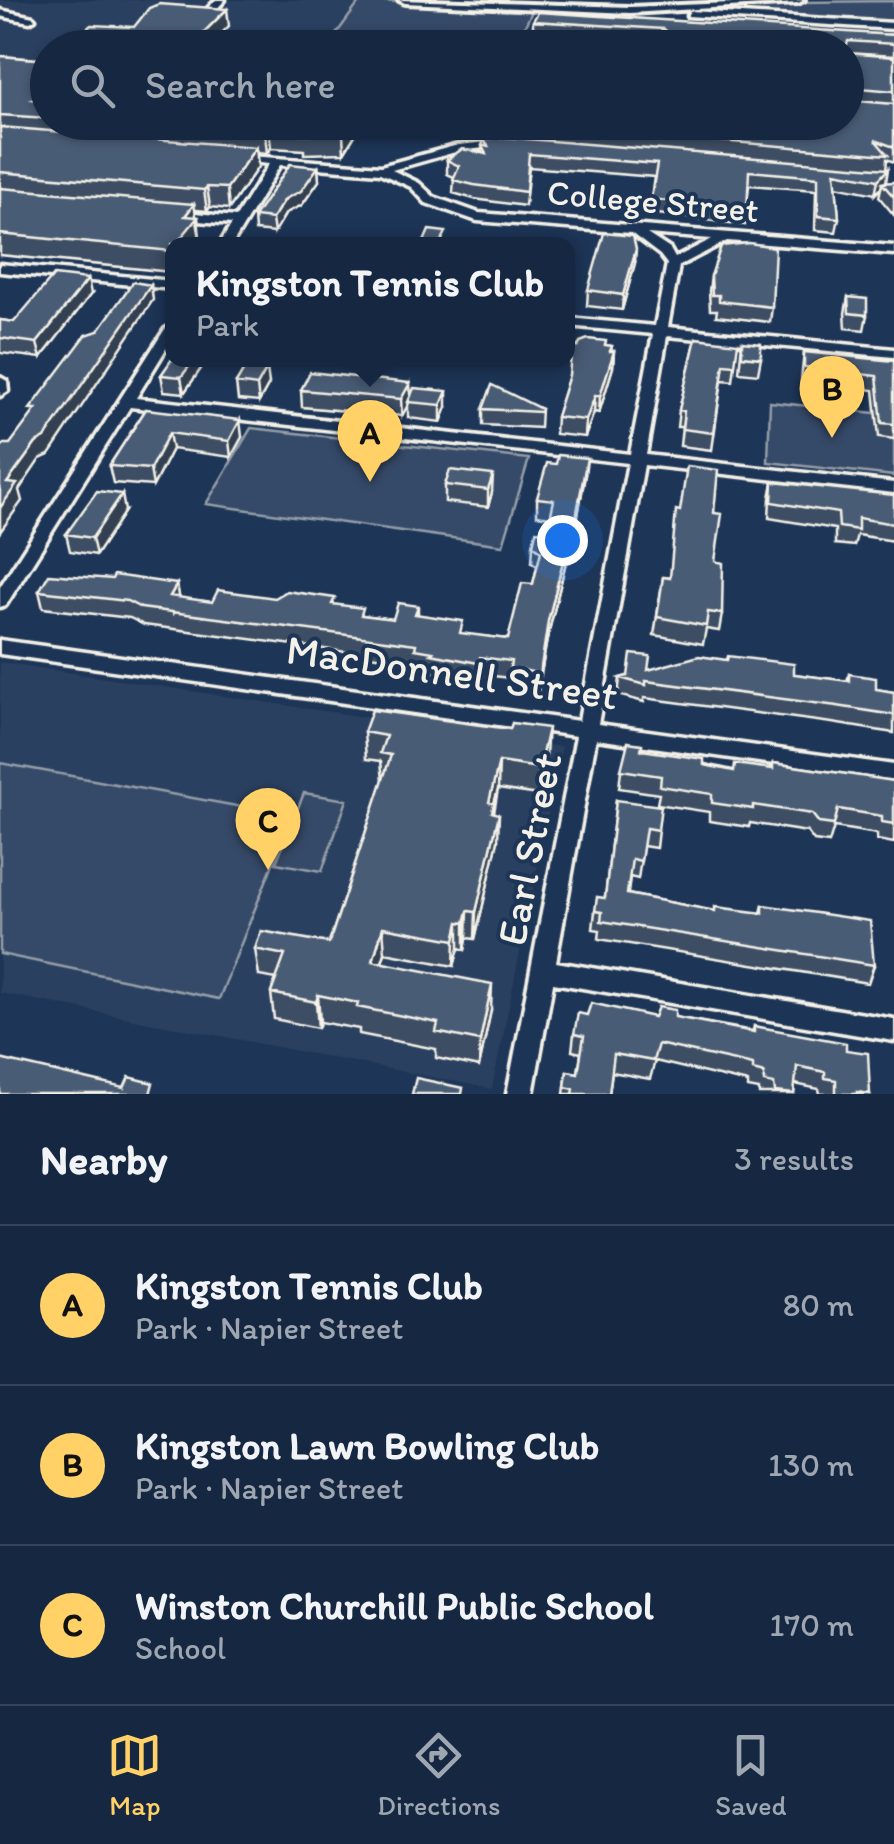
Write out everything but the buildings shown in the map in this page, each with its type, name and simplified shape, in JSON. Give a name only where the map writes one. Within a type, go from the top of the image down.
[{"type":"main road","points":[[406,0],[630,10],[798,0]]},
{"type":"main road","points":[[505,0],[632,4],[710,0]]},
{"type":"street","points":[[209,12],[221,0]]},
{"type":"street","points":[[0,12],[30,19]]},
{"type":"street","points":[[690,14],[894,26]]},
{"type":"street","points":[[382,170],[480,144],[522,144]]},
{"type":"street","name":"College Street","points":[[218,156],[382,170],[416,179],[430,200],[478,217],[894,250]]},
{"type":"street","points":[[416,179],[429,159]]},
{"type":"street","points":[[230,237],[278,161]]},
{"type":"street","points":[[168,215],[240,221]]},
{"type":"street","points":[[633,230],[665,252],[674,264],[724,238]]},
{"type":"street","name":"Earl Street","points":[[520,1094],[674,264]]},
{"type":"street","points":[[0,268],[165,284]]},
{"type":"street","points":[[575,323],[894,354]]},
{"type":"street","points":[[0,600],[165,340]]},
{"type":"street","points":[[0,381],[0,391]]},
{"type":"street","points":[[126,402],[894,488]]},
{"type":"street","name":"MacDonnell Street","points":[[0,647],[894,772]]},
{"type":"street","points":[[544,971],[894,1030]]},
{"type":"shaded area","points":[[0,0],[361,0],[339,30],[30,30],[30,116],[0,133]]},
{"type":"shaded area","points":[[361,0],[533,9],[523,30],[339,30]]},
{"type":"shaded area","points":[[894,1],[894,24],[676,10],[800,2]]},
{"type":"shaded area","points":[[770,402],[894,415],[894,476],[768,462]]},
{"type":"shaded area","points":[[251,428],[529,459],[503,545],[206,504]]},
{"type":"shaded area","points":[[0,662],[562,747],[492,1089],[0,993]]},
{"type":"shaded area","points":[[0,763],[292,816],[219,999],[0,954]]},
{"type":"shaded area","points":[[304,793],[347,800],[322,871],[276,863]]},
{"type":"place","name":"Kingston Lawn Bowling Club","points":[[832,438]]},
{"type":"place","name":"Kingston Tennis Club","points":[[370,482]]},
{"type":"place","name":"Winston Churchill Public School","points":[[268,870]]}]
